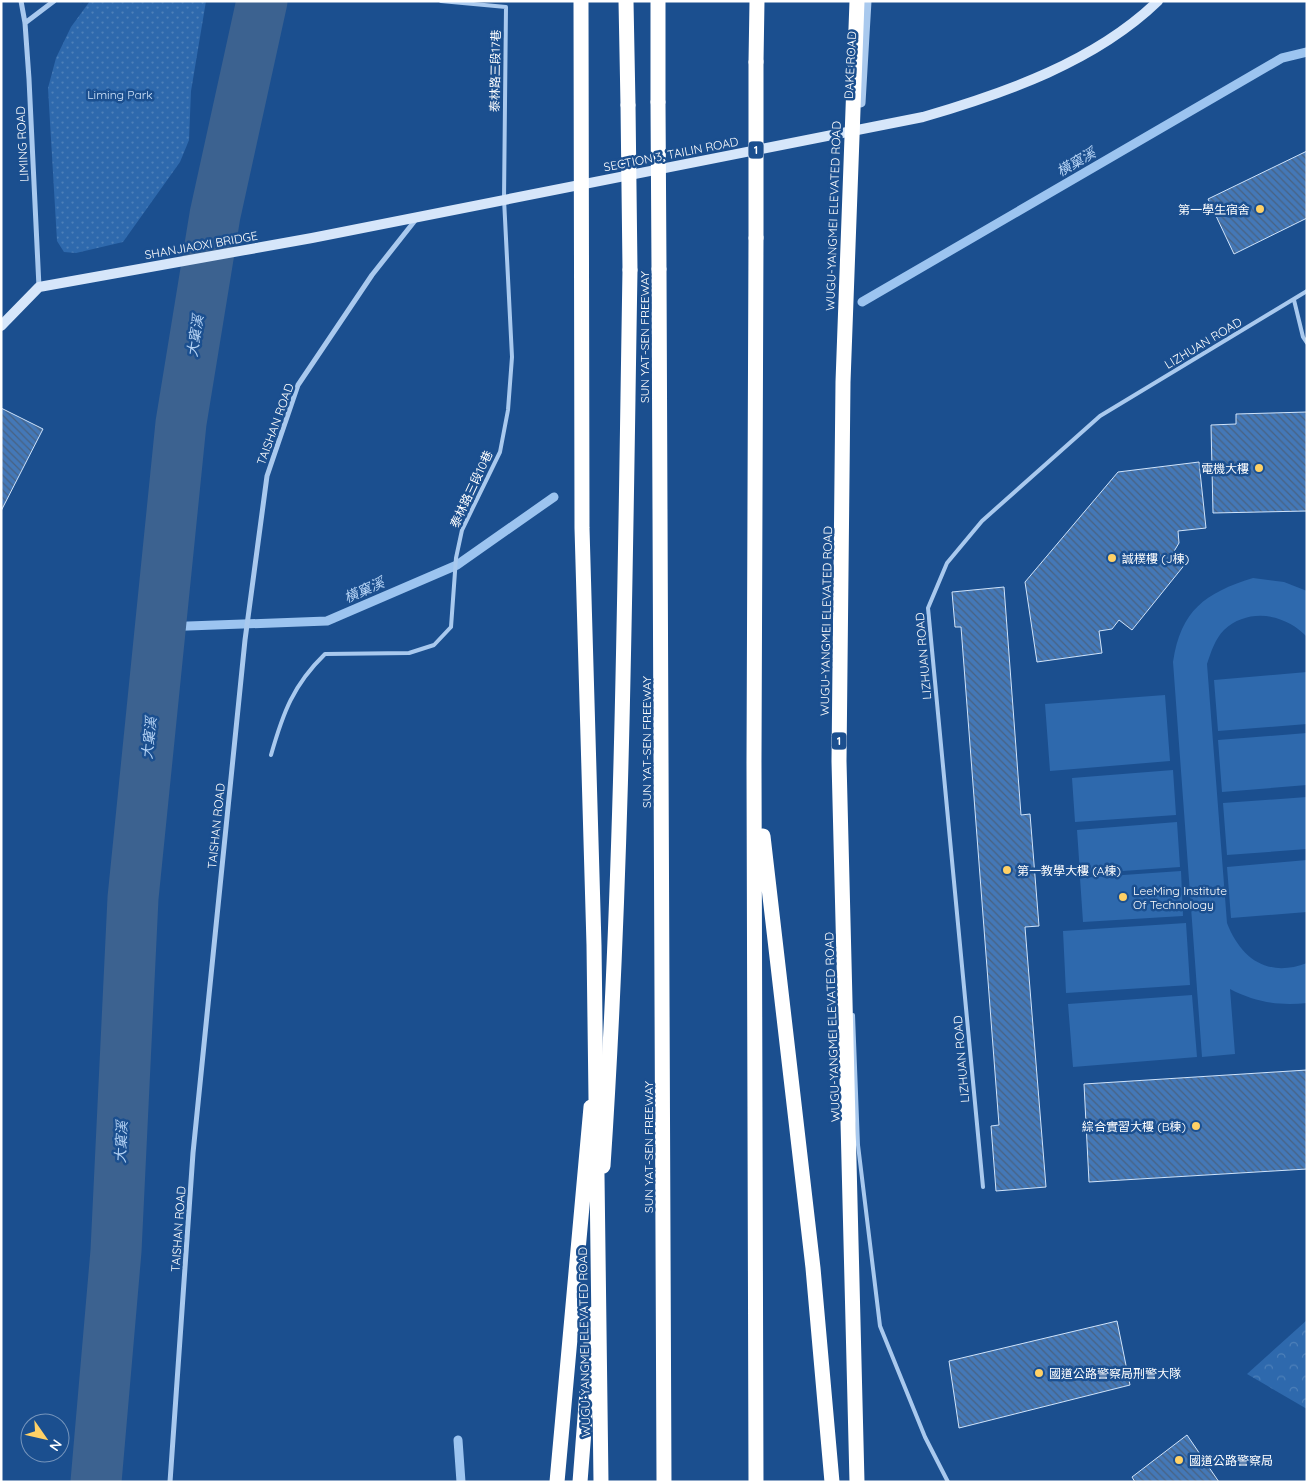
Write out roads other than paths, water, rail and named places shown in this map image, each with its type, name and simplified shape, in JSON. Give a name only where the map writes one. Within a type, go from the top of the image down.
[{"type":"highway","name":"WUGU-YANGMEI ELEVATED ROAD","points":[[581,1],[582,528],[594,945],[601,1482]]},
{"type":"highway","points":[[580,1482],[605,1129],[616,909],[626,555],[630,270],[626,1]]},
{"type":"highway","name":"SUN YAT-SEN FREEWAY","points":[[658,1],[664,1482]]},
{"type":"highway","name":"1","points":[[756,1482],[754,762],[757,1]]},
{"type":"highway","name":"WUGU-YANGMEI ELEVATED ROAD","points":[[857,1],[843,382],[839,761],[858,1482]]},
{"type":"highway","points":[[557,1482],[604,959],[626,555]]},
{"type":"highway","points":[[754,762],[813,1268],[832,1482]]},
{"type":"main road","name":"SECTION 3, TAILIN ROAD","points":[[312,238],[419,216],[859,135],[923,117],[1015,86],[1064,64],[1115,36],[1158,1]]},
{"type":"main road","name":"SHANJIAOXI BRIDGE","points":[[39,287],[312,238]]},
{"type":"main road","points":[[3,320],[39,287]]},
{"type":"street","name":"LIMING ROAD","points":[[21,1],[25,23],[39,287]]},
{"type":"street","points":[[25,23],[54,1]]},
{"type":"street","name":"DAKE ROAD","points":[[859,135],[867,1]]},
{"type":"street","name":"TAISHAN ROAD","points":[[170,1482],[193,1153],[246,632],[267,476],[298,385],[372,275],[419,216]]},
{"type":"lane","name":"泰林路三段17巷","points":[[441,1],[506,7],[504,200]]},
{"type":"lane","name":"泰林路三段10巷","points":[[271,755],[281,719],[305,673],[325,654],[409,653],[434,645],[451,627],[456,558],[462,530],[500,452],[508,410],[512,357],[504,200]]},
{"type":"lane","name":"LIZHUAN ROAD","points":[[983,1187],[928,608],[946,563],[982,521],[1100,416],[1307,291]]},
{"type":"lane","points":[[1294,300],[1303,337],[1307,343]]},
{"type":"lane","points":[[846,669],[848,525]]},
{"type":"lane","points":[[853,1010],[858,1145],[880,1326],[925,1437],[948,1482]]},
{"type":"waterway","name":"大窠溪","points":[[96,1482],[116,1251],[133,898],[181,423],[215,215],[262,1]]},
{"type":"waterway","name":"橫窠溪","points":[[862,302],[1282,58],[1307,52]]},
{"type":"waterway","name":"橫窠溪","points":[[161,627],[327,621],[457,565],[554,497]]},
{"type":"waterway","points":[[458,1440],[461,1482]]},
{"type":"place","name":"第一學生宿舍","points":[[1260,209]]},
{"type":"place","name":"電機大樓","points":[[1259,468]]},
{"type":"place","name":"誠樸樓 (J棟)","points":[[1112,558]]},
{"type":"place","name":"第一教學大樓 (A棟)","points":[[1007,870]]},
{"type":"place","name":"LeeMing Institute Of Technology","points":[[1123,897]]},
{"type":"place","name":"綜合實習大樓 (B棟)","points":[[1196,1126]]},
{"type":"place","name":"國道公路警察局刑警大隊","points":[[1039,1373]]},
{"type":"place","name":"國道公路警察局","points":[[1179,1460]]},
{"type":"park label","name":"Liming Park","points":[[120,94]]}]
